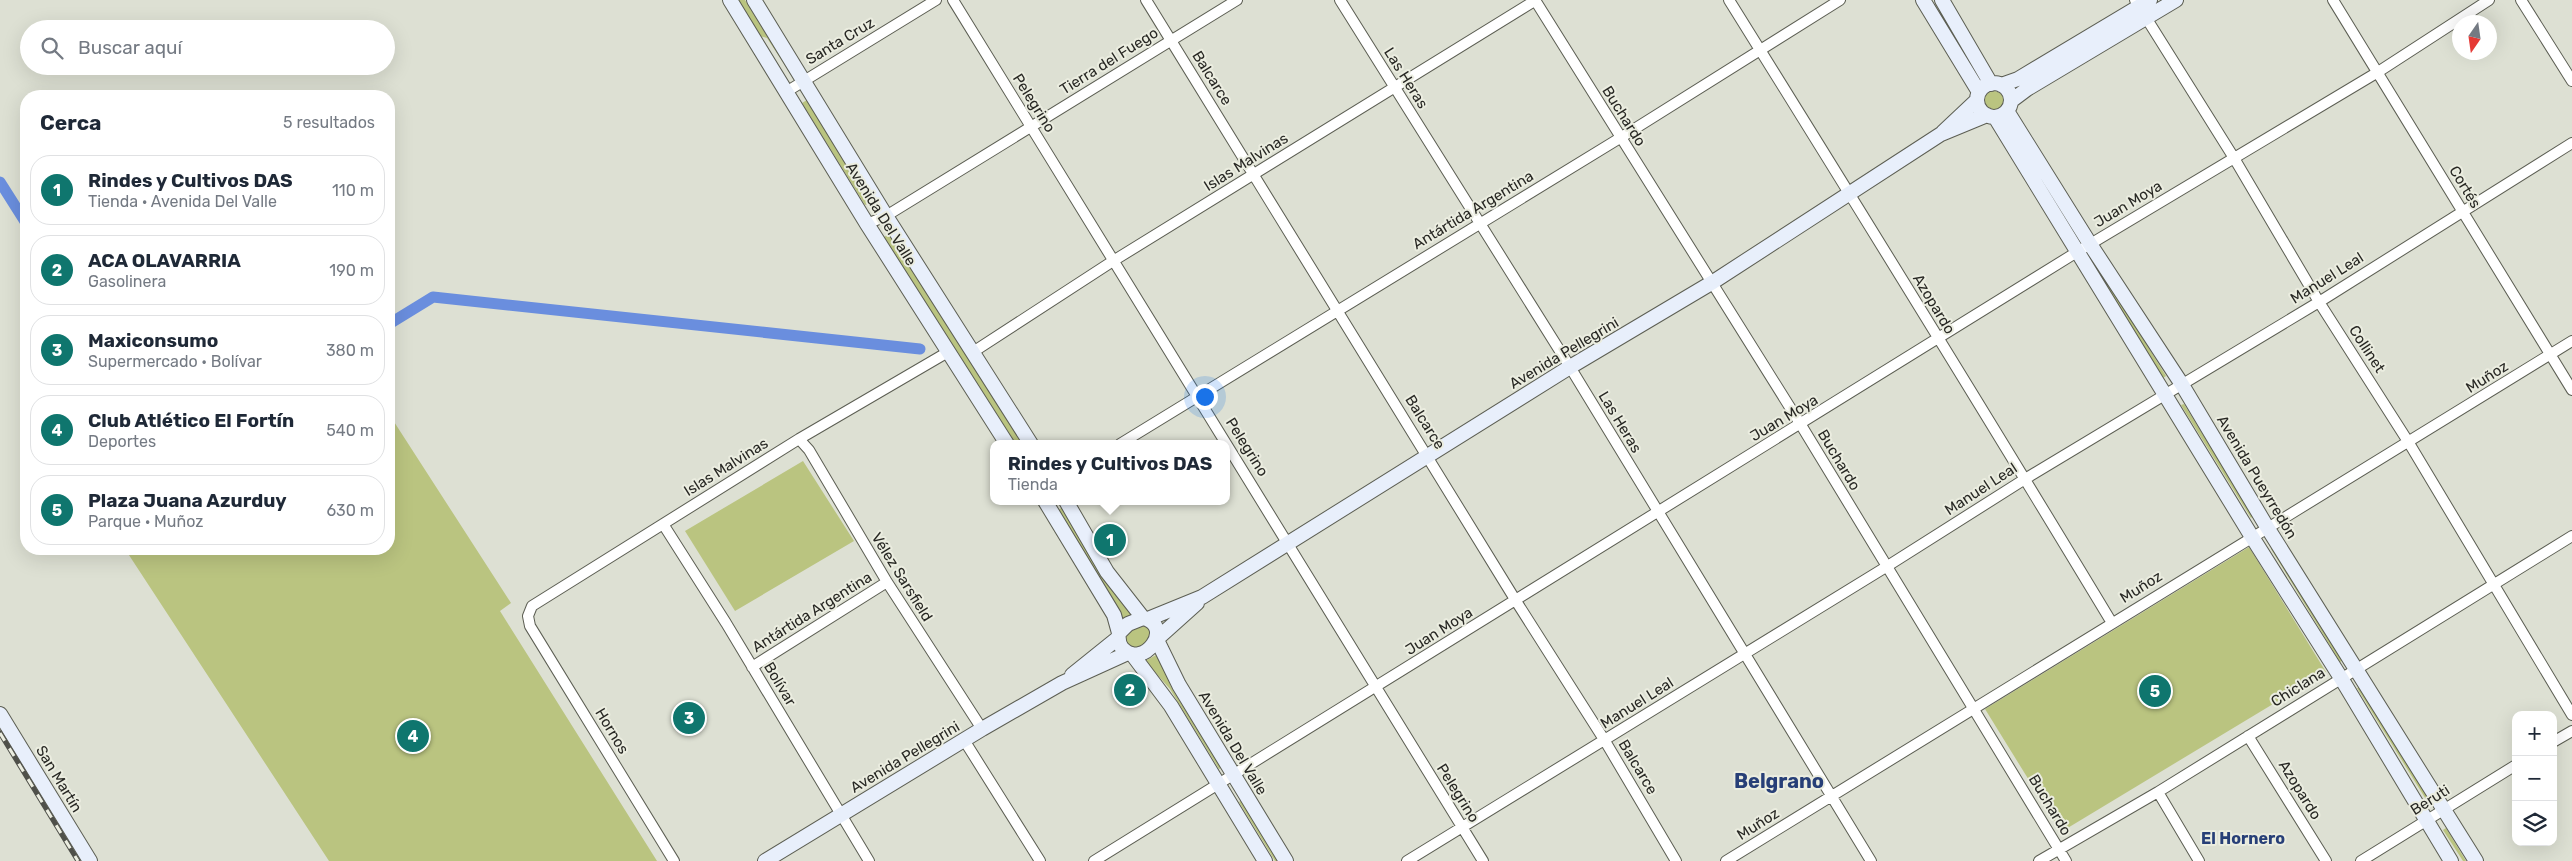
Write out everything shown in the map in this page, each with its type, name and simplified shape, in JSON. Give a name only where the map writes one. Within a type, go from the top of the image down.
[{"type":"main road","name":"Avenida Del Valle","points":[[730,0],[948,352],[1005,440]]},
{"type":"main road","name":"Avenida Del Valle","points":[[754,0],[886,216],[1029,440]]},
{"type":"main road","points":[[1923,0],[1949,42],[1978,96],[1980,110],[1991,116],[2077,252],[2252,537],[2342,678],[2450,861]]},
{"type":"main road","points":[[1942,0],[1962,34],[1996,84],[2010,93],[2009,106]]},
{"type":"main road","points":[[1978,96],[1996,84],[2018,79],[2143,6],[2176,0]]},
{"type":"main road","points":[[1991,116],[2009,106],[2026,89],[2143,6]]},
{"type":"main road","points":[[1949,42],[1962,34]]},
{"type":"main road","name":"Avenida Pellegrini","points":[[1941,134],[1978,96]]},
{"type":"main road","name":"Avenida Pueyrredón","points":[[2009,106],[2090,244],[2181,383],[2355,669],[2476,861]]},
{"type":"main road","name":"Avenida Pellegrini","points":[[1157,639],[1202,597],[1289,542],[1570,367],[1713,282],[1941,134],[1991,116]]},
{"type":"main road","points":[[1046,505],[1114,615],[1120,645],[1130,654],[1170,706],[1265,861]]},
{"type":"main road","points":[[1068,505],[1107,572],[1158,632],[1157,639],[1145,652],[1130,654]]},
{"type":"main road","name":"Avenida Pellegrini","points":[[1146,619],[1202,597]]},
{"type":"main road","points":[[1118,636],[1128,624],[1146,619]]},
{"type":"main road","name":"Avenida Pellegrini","points":[[1062,683],[1118,636]]},
{"type":"main road","name":"Avenida Del Valle","points":[[1157,639],[1179,685],[1286,861]]},
{"type":"main road","name":"Avenida Pellegrini","points":[[765,861],[1062,683],[1130,654]]},
{"type":"main road","name":"San Martín","points":[[0,714],[90,861]]},
{"type":"street","name":"Santa Cruz","points":[[786,92],[936,0]]},
{"type":"street","name":"Pelegrino","points":[[953,0],[1113,262],[1225,440]]},
{"type":"street","name":"Balcarce","points":[[1146,0],[1428,455],[1516,601],[1605,741],[1676,861]]},
{"type":"street","name":"Tierra del Fuego","points":[[868,224],[886,216],[1237,0]]},
{"type":"street","name":"Las Heras","points":[[1340,0],[1570,367],[1872,861]]},
{"type":"street","name":"Islas Malvinas","points":[[974,352],[1113,262],[1535,0]]},
{"type":"street","name":"Buchardo","points":[[1535,0],[1620,138],[1713,282],[1886,567],[1975,708],[2066,861]]},
{"type":"street","name":"Azopardo","points":[[1730,0],[1850,192],[1937,340],[2025,479],[2112,623]]},
{"type":"street","name":"Antártida Argentina","points":[[1126,440],[1620,138],[1840,0]]},
{"type":"street","name":"Cortés","points":[[2333,0],[2572,390]]},
{"type":"street","name":"Juan Moya","points":[[1094,861],[1801,425],[2090,244],[2378,72],[2488,0]]},
{"type":"street","points":[[2521,0],[2572,81]]},
{"type":"street","name":"Collinet","points":[[2143,6],[2319,302],[2409,443],[2572,715]]},
{"type":"street","name":"Manuel Leal","points":[[1406,861],[1746,654],[2025,479],[2166,395],[2181,383],[2319,302],[2572,143]]},
{"type":"street","name":"Muñoz","points":[[1726,861],[2268,527],[2409,443],[2572,341]]},
{"type":"street","name":"Islas Malvinas","points":[[528,616],[532,606],[799,439],[948,352]]},
{"type":"street","name":"Vélez Sarsfield","points":[[799,439],[809,450],[887,582],[982,730]]},
{"type":"street","name":"Pelegrino","points":[[1230,448],[1483,861]]},
{"type":"street","name":"Bolívar","points":[[663,524],[869,861]]},
{"type":"street","name":"Chiclana","points":[[2039,861],[2158,792],[2572,536]]},
{"type":"street","name":"Antártida Argentina","points":[[752,667],[887,582]]},
{"type":"street","name":"Hornos","points":[[528,616],[530,626],[674,861]]},
{"type":"street","points":[[2557,740],[2572,731]]},
{"type":"street","name":"Azopardo","points":[[2248,736],[2326,861]]},
{"type":"street","points":[[964,740],[1040,861]]},
{"type":"street","name":"Beruti","points":[[2361,861],[2512,767]]},
{"type":"street","points":[[2158,792],[2199,861]]},
{"type":"green space","points":[[738,0],[745,0],[788,70],[767,38],[760,36]]},
{"type":"green space","points":[[1994,91],[2001,94],[2004,101],[2001,108],[1994,111],[1987,108],[1984,101],[1987,94]]},
{"type":"green space","points":[[807,100],[870,203],[865,205],[802,103]]},
{"type":"green space","points":[[889,234],[1020,440],[1013,440],[884,237]]},
{"type":"green space","points":[[2096,263],[2166,376],[2163,378],[2093,265]]},
{"type":"green space","points":[[2184,404],[2253,516],[2251,518],[2181,405]]},
{"type":"green space","points":[[395,423],[511,603],[500,611],[657,861],[329,861],[129,555],[395,555]]},
{"type":"green space","points":[[803,461],[854,541],[735,611],[685,531]]},
{"type":"green space","points":[[1063,507],[1124,605],[1133,613],[1122,620],[1118,608],[1058,510]]},
{"type":"green space","points":[[2249,547],[2326,672],[2061,832],[1985,709]]},
{"type":"green space","points":[[2273,548],[2343,660],[2340,662],[2271,549]]},
{"type":"green space","points":[[1140,626],[1150,628],[1153,636],[1140,650],[1127,646],[1125,638],[1131,631]]},
{"type":"green space","points":[[1158,654],[1171,687],[1221,768],[1219,769],[1170,689],[1145,661]]},
{"type":"green space","points":[[2360,687],[2429,799],[2427,801],[2357,688]]},
{"type":"green space","points":[[1242,800],[1279,861],[1275,861],[1239,802]]},
{"type":"green space","points":[[2446,828],[2466,861],[2463,861],[2443,830]]},
{"type":"waterway","points":[[0,182],[20,214]]},
{"type":"waterway","points":[[395,320],[433,297],[920,349]]},
{"type":"railway","points":[[0,733],[78,861]]},
{"type":"place","name":"Rindes y Cultivos DAS","points":[[1110,540]]},
{"type":"place","name":"ACA OLAVARRIA","points":[[1130,690]]},
{"type":"place","name":"Plaza Juana Azurduy","points":[[2155,691]]},
{"type":"place","name":"Maxiconsumo","points":[[689,718]]},
{"type":"place","name":"Club Atlético El Fortín","points":[[413,736]]},
{"type":"district","name":"Belgrano","points":[[1779,781]]},
{"type":"district","name":"El Hornero","points":[[2243,838]]}]
